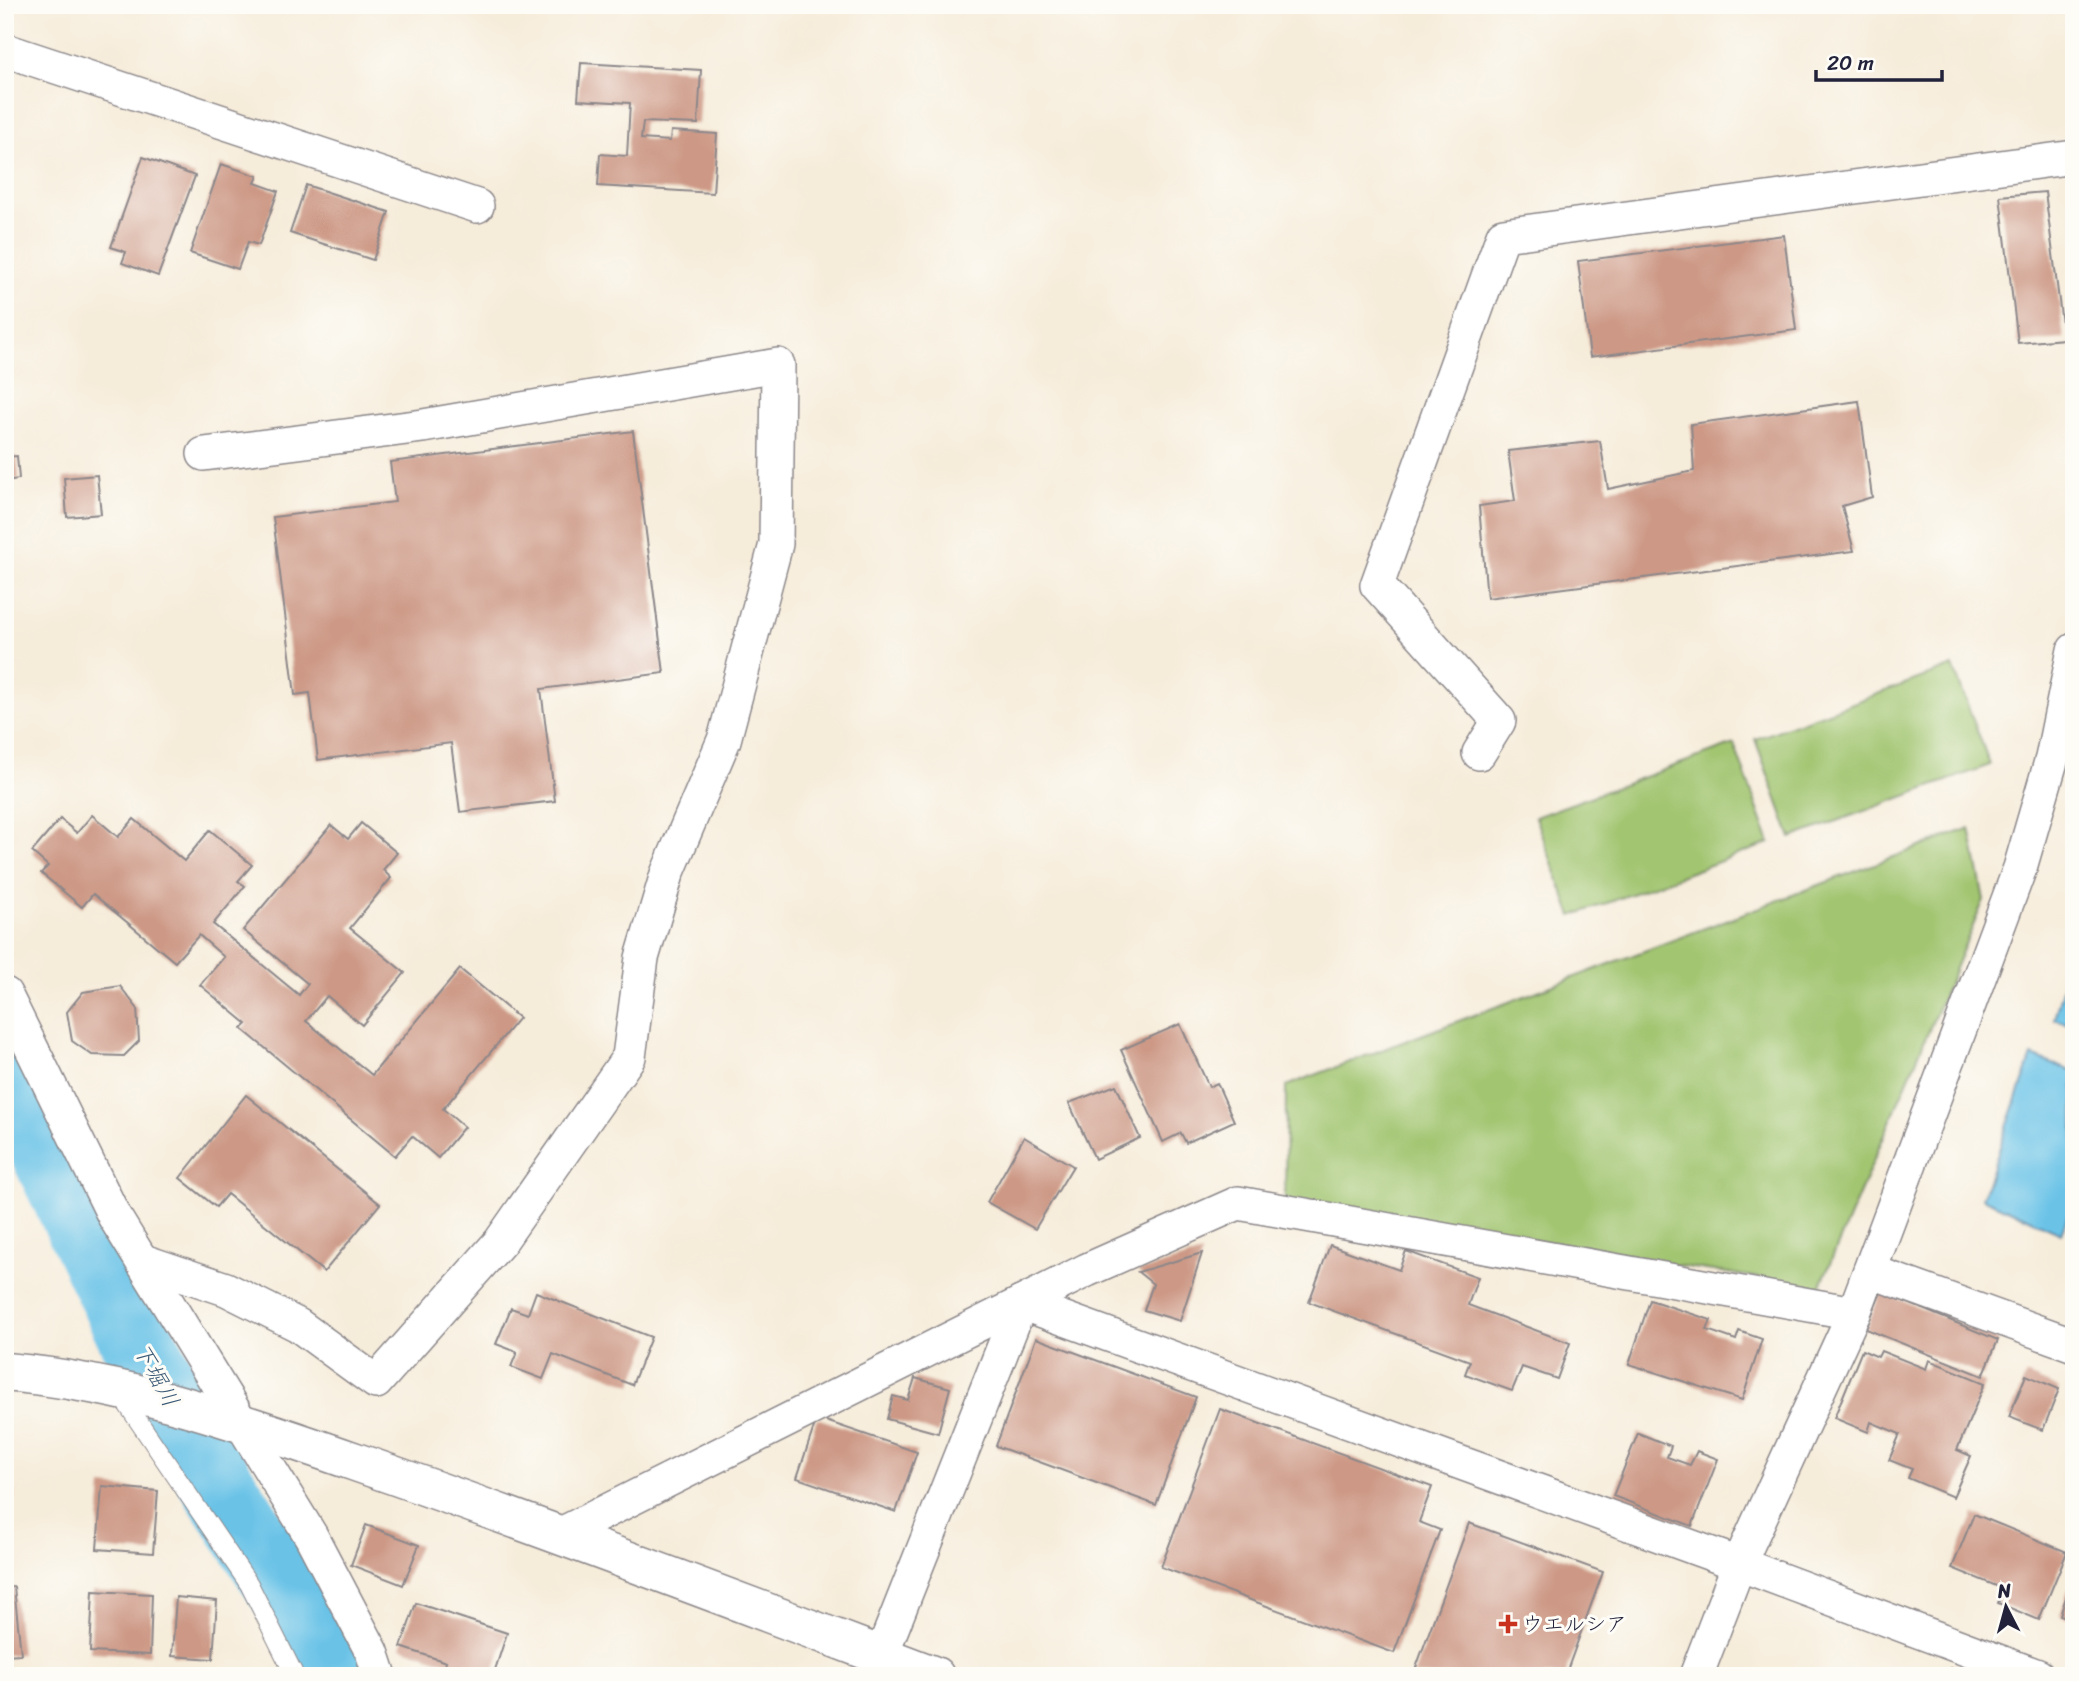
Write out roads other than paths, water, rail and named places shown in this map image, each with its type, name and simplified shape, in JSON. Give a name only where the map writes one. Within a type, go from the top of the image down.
[{"type":"street","points":[[5,50],[477,206]]},
{"type":"street","points":[[1479,753],[1499,721],[1377,585],[1503,235],[2074,157]]},
{"type":"street","points":[[143,1261],[226,1289],[298,1325],[376,1382],[500,1242],[629,1057],[642,958],[667,873],[724,740],[776,544],[778,365],[423,426],[204,454]]},
{"type":"street","points":[[1696,1676],[1739,1563],[1854,1313],[2020,868],[2052,758],[2074,650]]},
{"type":"street","points":[[5,994],[114,1216],[143,1261],[226,1417],[311,1536],[372,1652],[380,1676]]},
{"type":"street","points":[[561,1534],[1087,1270],[1238,1203],[1854,1313]]},
{"type":"street","points":[[1870,1271],[2074,1345]]},
{"type":"street","points":[[1021,1303],[1739,1563],[2038,1676]]},
{"type":"street","points":[[881,1656],[1021,1303]]},
{"type":"street","points":[[5,1372],[36,1374],[128,1392],[226,1417],[561,1534],[935,1676]]},
{"type":"lane","points":[[128,1392],[249,1584],[295,1676]]},
{"type":"water","points":[[2070,961],[2074,963],[2074,1026],[2054,1019]]},
{"type":"water","points":[[2032,1056],[2074,1072],[2074,1200],[2061,1233],[1982,1198]]},
{"type":"waterway","name":"下堀川","points":[[5,1061],[135,1336],[219,1486],[312,1631],[331,1676]]},
{"type":"place","name":"ウエルシア","points":[[1508,1624]]}]
